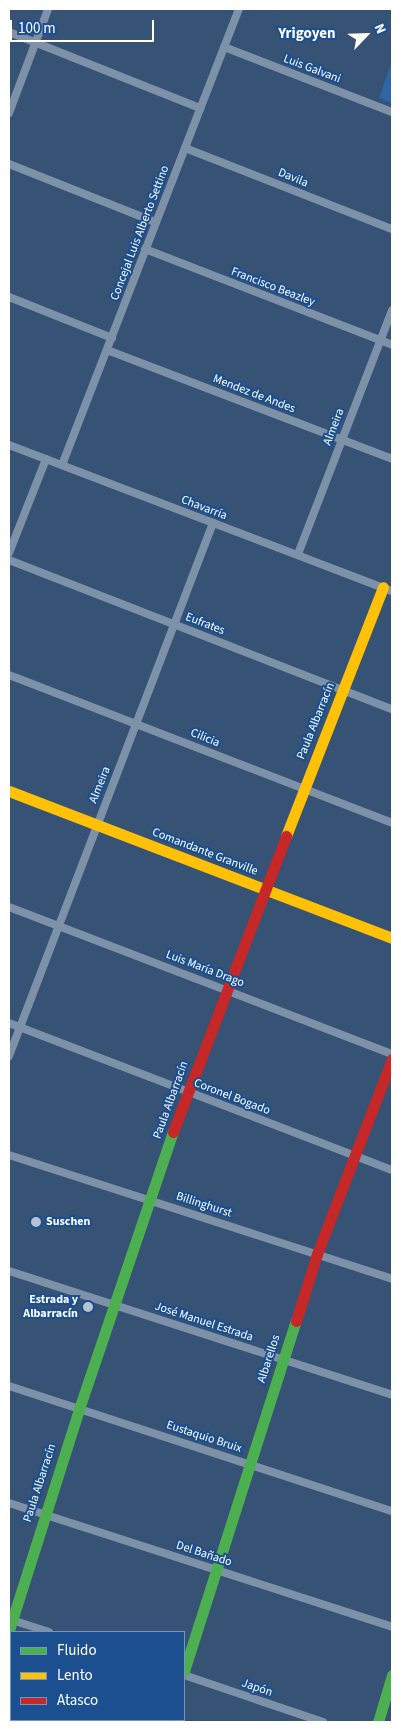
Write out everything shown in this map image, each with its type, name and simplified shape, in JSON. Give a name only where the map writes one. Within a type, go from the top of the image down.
[{"type":"street","points":[[9,113],[48,9]]},
{"type":"street","name":"Concejal Luis Alberto Settino","points":[[62,465],[239,9]]},
{"type":"street","points":[[9,32],[200,108]]},
{"type":"street","name":"Luis Galvani","points":[[224,47],[392,112]]},
{"type":"street","name":"Davila","points":[[185,148],[392,230]]},
{"type":"street","points":[[9,164],[155,222]]},
{"type":"street","name":"Francisco Beazley","points":[[145,249],[392,345]]},
{"type":"street","points":[[9,297],[112,338]]},
{"type":"street","name":"Almeira","points":[[298,554],[340,440],[392,310]]},
{"type":"street","name":"Mendez de Andes","points":[[107,350],[392,459]]},
{"type":"street","name":"Chavarría","points":[[9,445],[388,589]]},
{"type":"street","points":[[9,553],[46,459]]},
{"type":"street","name":"Almeira","points":[[9,1056],[96,824],[137,724],[213,524]]},
{"type":"street","name":"Eufrates","points":[[9,560],[392,709]]},
{"type":"street","name":"Paula Albarracín","points":[[10,1623],[44,1514],[187,1091],[304,790],[388,589]]},
{"type":"street","name":"Cilicia","points":[[9,675],[392,823]]},
{"type":"street","name":"Comandante Granville","points":[[9,791],[392,938]]},
{"type":"street","name":"Luis María Drago","points":[[9,907],[392,1054]]},
{"type":"street","name":"Coronel Bogado","points":[[9,1023],[392,1170]]},
{"type":"street","name":"Albarellos","points":[[185,1668],[317,1254],[392,1059]]},
{"type":"street","name":"Billinghurst","points":[[9,1155],[150,1199],[392,1279]]},
{"type":"street","name":"José Manuel Estrada","points":[[9,1271],[392,1395]]},
{"type":"street","name":"Eustaquio Bruix","points":[[9,1386],[392,1511]]},
{"type":"street","name":"Del Bañado","points":[[9,1503],[392,1627]]},
{"type":"street","points":[[10,1623],[45,1631]]},
{"type":"street","name":"Japón","points":[[185,1675],[323,1722]]},
{"type":"street","points":[[378,1722],[392,1675]]},
{"type":"shaded area","points":[[392,61],[392,103],[379,98]]},
{"type":"traffic: fast","points":[[9,1630],[79,1409],[173,1132]]},
{"type":"traffic: fast","points":[[185,1668],[296,1321]]},
{"type":"traffic: fast","points":[[378,1722],[392,1675]]},
{"type":"traffic: slow","points":[[286,836],[383,587]]},
{"type":"traffic: slow","points":[[9,791],[392,938]]},
{"type":"traffic: jam","points":[[173,1132],[286,836]]},
{"type":"traffic: jam","points":[[296,1321],[317,1254],[392,1059]]},
{"type":"place","name":"Suschen","points":[[36,1222]]},
{"type":"place","name":"Estrada y Albarracín","points":[[88,1307]]},
{"type":"district","name":"Yrigoyen","points":[[307,34]]}]
